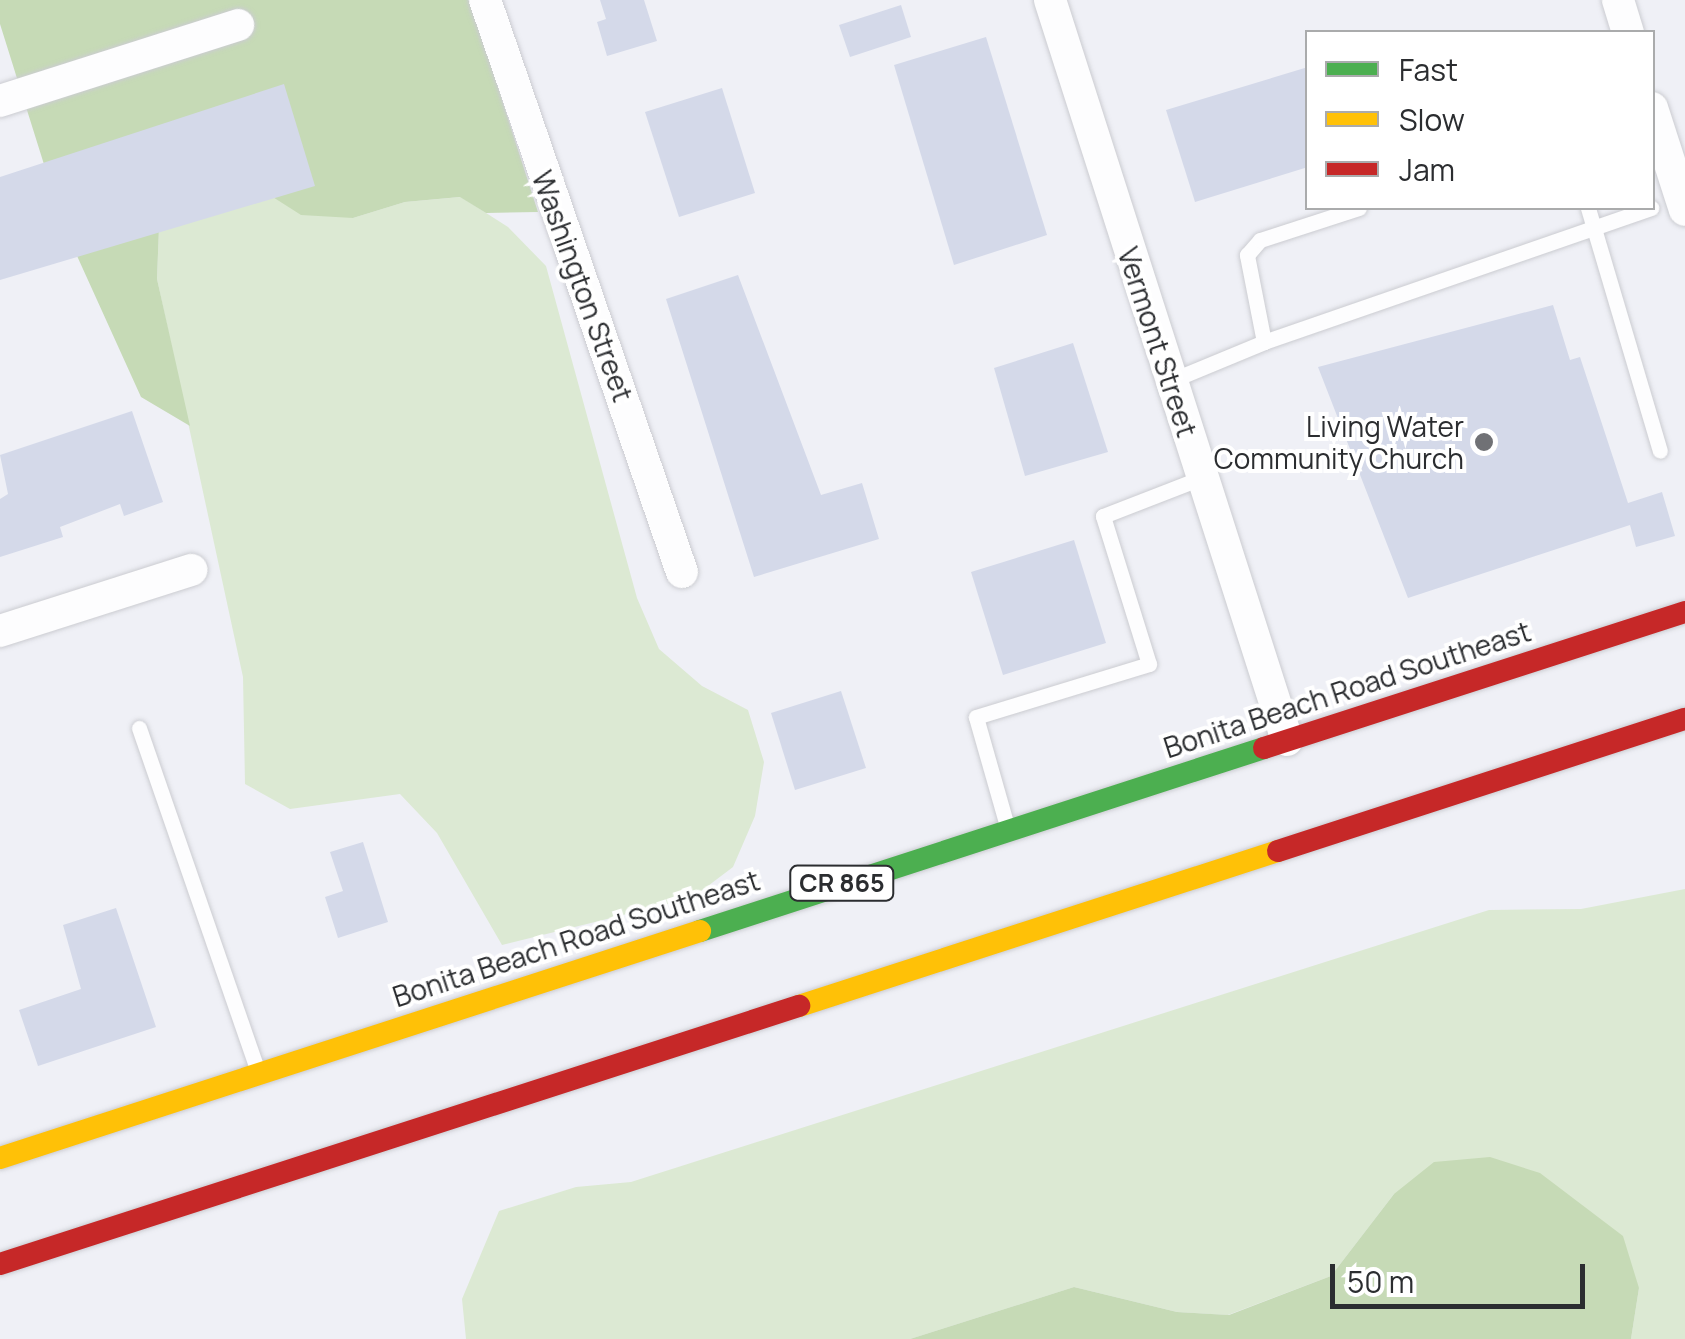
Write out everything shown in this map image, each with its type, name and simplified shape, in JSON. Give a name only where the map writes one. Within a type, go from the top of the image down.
[{"type":"main road","name":"Bonita Beach Road Southeast","points":[[0,1158],[1685,612]]},
{"type":"main road","points":[[0,1264],[1685,719]]},
{"type":"street","name":"Washington Street","points":[[484,0],[682,572]]},
{"type":"street","name":"Vermont Street","points":[[1050,0],[1287,740]]},
{"type":"street","points":[[1618,0],[1627,30]]},
{"type":"street","points":[[0,101],[238,25]]},
{"type":"street","points":[[1655,128],[1667,206]]},
{"type":"street","points":[[0,631],[192,570]]},
{"type":"lane","points":[[1264,342],[1247,255],[1260,240],[1353,210]]},
{"type":"lane","points":[[1589,210],[1660,450]]},
{"type":"lane","points":[[1170,381],[1264,342],[1593,226],[1652,210]]},
{"type":"lane","points":[[1008,830],[976,717],[1149,664],[1102,516],[1201,478]]},
{"type":"lane","points":[[139,728],[258,1073]]},
{"type":"green space","points":[[0,0],[470,0],[538,212],[486,213],[460,197],[405,202],[353,218],[301,215],[254,185],[159,228],[157,279],[190,426],[141,397],[63,225],[0,24]]},
{"type":"green space","points":[[254,185],[353,218],[405,202],[461,197],[508,227],[546,266],[637,598],[659,649],[702,686],[748,710],[764,762],[755,816],[733,867],[692,898],[502,945],[437,833],[400,794],[290,809],[245,784],[243,677],[157,279],[159,228]]},
{"type":"green space","points":[[1685,889],[1685,1339],[1631,1339],[1639,1288],[1394,1194],[1331,1276],[1228,1315],[1177,1312],[1074,1287],[910,1339],[466,1339],[462,1299],[499,1211],[576,1187],[631,1182],[1489,910],[1581,909]]},
{"type":"green space","points":[[1490,1157],[1540,1173],[1623,1236],[1639,1288],[1631,1339],[910,1339],[1074,1287],[1177,1312],[1229,1315],[1331,1276],[1394,1194],[1434,1162]]},
{"type":"building","points":[[600,0],[644,0],[657,41],[607,56],[597,22],[606,19]]},
{"type":"building","points":[[901,5],[911,37],[850,57],[839,25]]},
{"type":"building","points":[[986,37],[1047,235],[954,265],[894,65]]},
{"type":"building","points":[[1305,68],[1305,168],[1195,202],[1166,110]]},
{"type":"building","points":[[284,84],[315,186],[0,280],[0,177]]},
{"type":"building","points":[[722,88],[755,193],[679,217],[645,112]]},
{"type":"building","points":[[738,275],[821,495],[862,483],[879,539],[754,577],[666,299]]},
{"type":"building","points":[[1553,305],[1570,360],[1580,357],[1628,503],[1662,492],[1675,536],[1636,547],[1630,525],[1408,598],[1318,367]]},
{"type":"building","points":[[1073,343],[1108,452],[1025,476],[994,368]]},
{"type":"building","points":[[132,411],[163,502],[124,516],[120,504],[60,527],[63,537],[0,557],[0,499],[8,494],[0,455]]},
{"type":"building","points":[[1074,540],[1106,643],[1003,675],[971,572]]},
{"type":"building","points":[[841,691],[866,768],[795,790],[771,713]]},
{"type":"building","points":[[363,842],[388,922],[338,938],[325,897],[343,891],[330,852]]},
{"type":"building","points":[[116,908],[156,1027],[38,1066],[19,1010],[81,989],[63,925]]},
{"type":"traffic: fast","points":[[700,931],[1264,748]]},
{"type":"traffic: slow","points":[[799,1006],[1278,851]]},
{"type":"traffic: slow","points":[[0,1158],[700,931]]},
{"type":"traffic: jam","points":[[1264,748],[1685,612]]},
{"type":"traffic: jam","points":[[1278,851],[1685,719]]},
{"type":"traffic: jam","points":[[0,1264],[799,1006]]},
{"type":"place","name":"Living Water Community Church","points":[[1484,442]]}]
